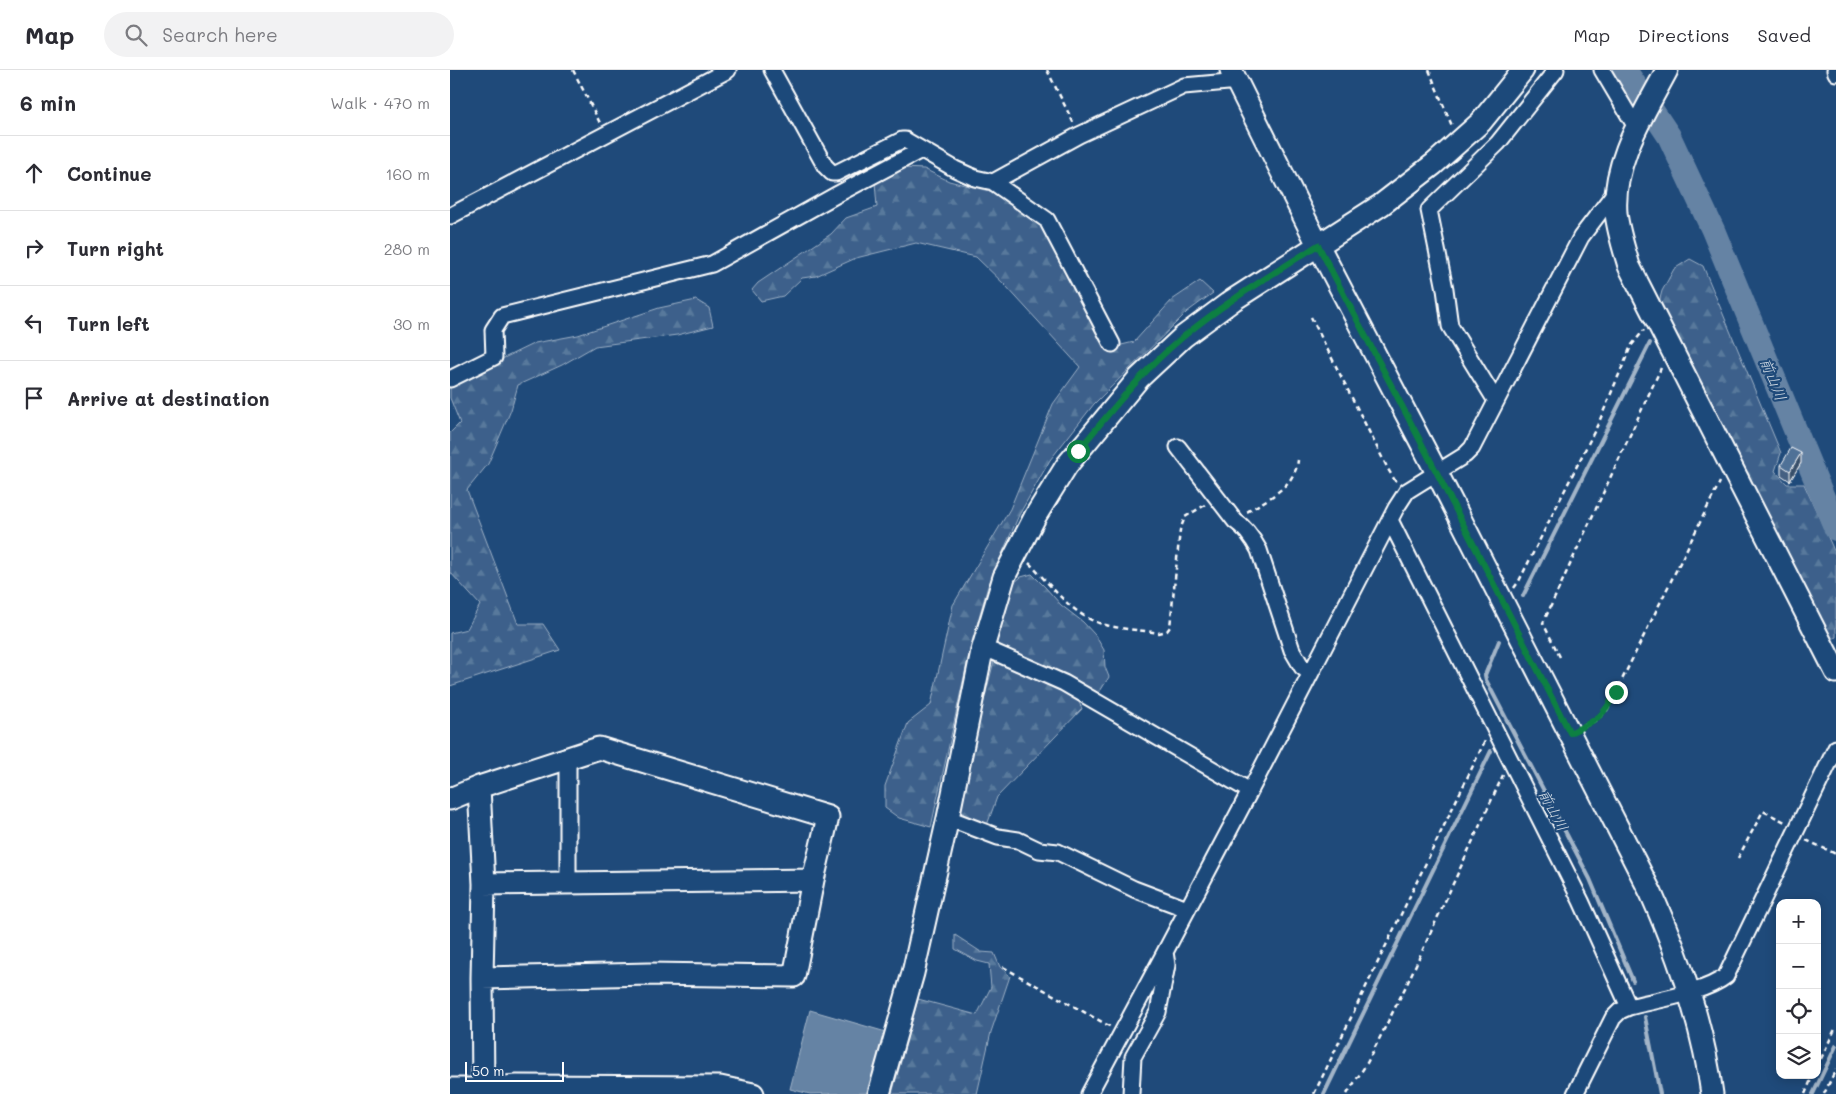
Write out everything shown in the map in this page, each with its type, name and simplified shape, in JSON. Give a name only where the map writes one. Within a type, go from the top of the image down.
[{"type":"street","points":[[450,216],[728,70]]},
{"type":"street","points":[[772,70],[825,166],[832,173],[836,173],[902,140],[909,141],[921,150],[975,178],[993,182],[1047,220],[1112,344]]},
{"type":"street","points":[[879,1094],[912,973],[948,818],[982,651],[1004,577],[1036,515],[1067,466],[1139,378],[1183,337],[1232,300],[1382,205],[1434,164],[1481,122],[1523,70]]},
{"type":"street","points":[[1496,402],[1450,326],[1445,289],[1429,210],[1498,143],[1556,70]]},
{"type":"street","points":[[1602,70],[1639,124]]},
{"type":"street","points":[[993,182],[1079,135],[1184,86],[1228,82],[1235,73],[1318,245],[1437,473],[1651,893],[1670,938],[1689,992],[1701,1033],[1712,1094]]},
{"type":"street","points":[[1662,79],[1622,161],[1616,191],[1616,214],[1629,266],[1733,470],[1830,645],[1836,672]]},
{"type":"street","points":[[450,379],[494,356],[493,330],[502,316],[712,264],[828,199],[921,150]]},
{"type":"street","points":[[1089,1094],[1250,791],[1390,520],[1407,491],[1465,455],[1472,448],[1581,237],[1616,191]]},
{"type":"street","points":[[1178,447],[1260,550],[1292,650],[1302,668],[1310,673]]},
{"type":"street","points":[[1390,520],[1581,901],[1629,1007]]},
{"type":"street","points":[[982,651],[994,652],[1064,682],[1250,791]]},
{"type":"street","points":[[450,799],[479,787],[599,748],[828,818],[813,880],[794,976],[649,974],[482,978]]},
{"type":"street","points":[[1575,1094],[1613,1018],[1620,1011],[1689,992],[1718,982],[1726,976],[1836,748]]},
{"type":"street","points":[[568,757],[568,883]]},
{"type":"street","points":[[479,787],[484,884],[482,978],[483,1089]]},
{"type":"street","points":[[948,818],[998,837],[1018,840],[1039,850],[1058,852],[1134,889],[1187,909]]},
{"type":"street","points":[[484,884],[813,880]]},
{"type":"street","points":[[1131,1094],[1133,1057],[1158,1012],[1167,965],[1165,952]]},
{"type":"street","points":[[450,1090],[517,1086],[720,1087],[753,1094]]},
{"type":"path","points":[[574,70],[605,134]]},
{"type":"path","points":[[1047,70],[1079,135]]},
{"type":"path","points":[[1429,70],[1452,128]]},
{"type":"path","points":[[1311,316],[1388,469],[1397,484],[1407,491]]},
{"type":"path","points":[[1500,597],[1509,592],[1519,581],[1599,422],[1631,346],[1644,329],[1658,323]]},
{"type":"path","points":[[1560,657],[1543,623],[1661,368],[1667,359],[1674,354]]},
{"type":"path","points":[[1237,523],[1242,516],[1285,487],[1296,470],[1298,460]]},
{"type":"path","points":[[1570,733],[1596,720],[1607,710],[1720,482],[1726,474],[1733,470]]},
{"type":"path","points":[[1016,554],[1027,561],[1074,609],[1089,619],[1100,624],[1159,633],[1167,631],[1170,628],[1180,530],[1185,517],[1216,497]]},
{"type":"path","points":[[1314,1094],[1489,732],[1494,727]]},
{"type":"path","points":[[1346,1094],[1367,1063],[1402,993],[1508,763],[1511,761]]},
{"type":"path","points":[[1738,858],[1763,811],[1836,854]]},
{"type":"path","points":[[1003,967],[1106,1025],[1122,1032]]},
{"type":"path","points":[[1821,1059],[1836,1027]]},
{"type":"path","points":[[1824,1094],[1836,1069]]},
{"type":"path","points":[[1805,1094],[1811,1079]]},
{"type":"green space","points":[[902,168],[924,169],[949,181],[1005,195],[1043,220],[1109,348],[1134,342],[1172,300],[1200,281],[1213,293],[1187,312],[1094,404],[1050,460],[1019,515],[988,586],[971,645],[931,827],[899,818],[885,808],[885,786],[908,723],[931,705],[953,605],[1010,509],[1053,404],[1080,367],[1006,286],[976,257],[916,243],[856,258],[816,276],[802,278],[783,296],[761,301],[752,290],[758,283],[831,234],[846,218],[877,207],[875,182]]},
{"type":"green space","points":[[1690,259],[1703,266],[1781,453],[1775,471],[1787,484],[1804,484],[1836,555],[1836,637],[1832,639],[1826,638],[1658,306],[1662,291],[1674,269]]},
{"type":"green space","points":[[696,300],[709,308],[713,326],[677,335],[595,346],[562,365],[518,385],[511,410],[488,464],[467,490],[518,624],[543,624],[560,650],[450,686],[450,633],[467,629],[480,605],[450,572],[450,433],[460,423],[450,398],[450,384],[535,343],[578,335],[659,308]]},
{"type":"green space","points":[[1032,574],[1061,605],[1083,622],[1095,635],[1104,650],[1105,667],[1109,677],[1097,696],[995,648],[1014,583],[1021,577]]},
{"type":"green space","points":[[995,657],[1075,693],[1082,709],[997,797],[986,828],[964,815],[958,803]]},
{"type":"green space","points":[[955,935],[981,952],[994,953],[1000,967],[1010,976],[991,1032],[977,1094],[892,1094],[918,999],[977,1015],[991,987],[989,964],[977,961],[955,949]]},
{"type":"shaded area","points":[[810,1010],[886,1032],[870,1093],[810,1094],[790,1089]]},
{"type":"building","points":[[1791,448],[1801,453],[1790,471],[1781,465]]},
{"type":"waterway","name":"前山川","points":[[1625,70],[1669,136],[1713,230],[1836,529]]},
{"type":"waterway","name":"前山川","points":[[1708,238],[1713,230]]},
{"type":"waterway","name":"前山川","points":[[1523,596],[1650,343]]},
{"type":"waterway","name":"前山川","points":[[1499,641],[1485,675],[1486,680],[1590,879],[1633,981]]},
{"type":"waterway","points":[[1324,1094],[1491,751]]},
{"type":"waterway","name":"前山川","points":[[1645,1017],[1660,1094]]},
{"type":"waterway","points":[[1813,1094],[1836,1046]]},
{"type":"route","points":[[1078,451],[1139,378],[1183,337],[1232,300],[1318,245],[1570,733],[1596,720],[1607,710],[1616,692]]}]
